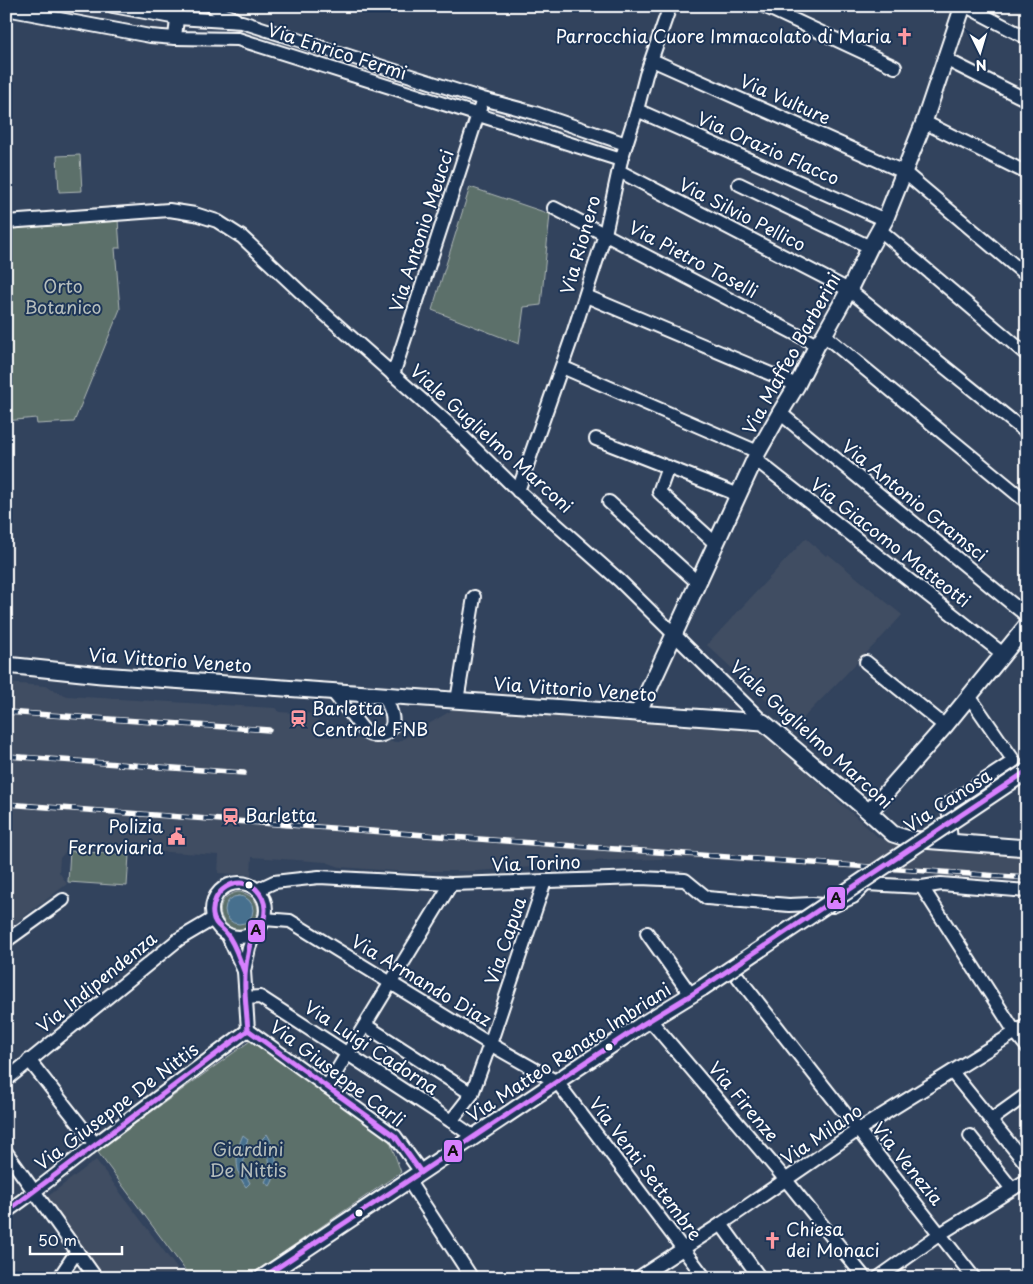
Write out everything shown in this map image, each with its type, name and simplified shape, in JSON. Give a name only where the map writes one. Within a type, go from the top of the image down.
[{"type":"street","name":"Via Enrico Fermi","points":[[212,6],[223,14],[242,22],[483,99],[535,113],[626,144]]},
{"type":"street","name":"Via Rionero","points":[[518,491],[586,296],[605,234],[626,144],[646,75],[670,6]]},
{"type":"street","points":[[764,6],[777,9],[895,67]]},
{"type":"street","points":[[965,6],[1027,38]]},
{"type":"street","name":"Via Maffeo Barberini","points":[[638,713],[757,456],[883,225],[924,122],[965,6]]},
{"type":"street","name":"Via Enrico Fermi","points":[[118,7],[179,12],[242,22]]},
{"type":"street","name":"Via Enrico Fermi","points":[[6,9],[150,36],[238,39],[478,115],[620,166]]},
{"type":"street","points":[[150,36],[157,10]]},
{"type":"street","points":[[175,38],[179,12]]},
{"type":"street","points":[[316,64],[322,47]]},
{"type":"street","points":[[945,59],[1027,100]]},
{"type":"street","name":"Via Vulture","points":[[652,60],[904,172],[1025,272]]},
{"type":"street","name":"Via Antonio Meucci","points":[[393,375],[483,99]]},
{"type":"street","name":"Via Orazio Flacco","points":[[637,110],[883,225],[1027,355]]},
{"type":"street","points":[[924,122],[1027,173]]},
{"type":"street","name":"Via Silvio Pellico","points":[[620,166],[849,290],[1027,433]]},
{"type":"street","points":[[739,184],[870,247]]},
{"type":"street","name":"Via Pietro Toselli","points":[[554,208],[820,340],[1027,502]]},
{"type":"street","name":"Viale Guglielmo Marconi","points":[[6,222],[169,210],[195,214],[217,221],[242,236],[302,294],[458,432],[518,491],[620,581],[763,722],[893,834],[909,839],[951,843]]},
{"type":"street","points":[[586,296],[797,385]]},
{"type":"street","name":"Via Giacomo Matteotti","points":[[562,367],[757,456],[1003,654]]},
{"type":"street","name":"Via Antonio Gramsci","points":[[780,413],[1027,616]]},
{"type":"street","points":[[596,439],[739,495]]},
{"type":"street","points":[[668,467],[659,492],[716,544]]},
{"type":"street","points":[[609,502],[698,583]]},
{"type":"street","points":[[457,701],[474,597]]},
{"type":"street","points":[[869,812],[945,726],[1027,625]]},
{"type":"street","points":[[866,662],[945,726]]},
{"type":"street","name":"Via Vittorio Veneto","points":[[6,665],[101,675],[763,722]]},
{"type":"street","points":[[332,692],[367,733],[376,736],[386,733],[392,725],[392,714],[384,695]]},
{"type":"street","points":[[969,696],[1014,761],[948,804],[951,843],[1027,848]]},
{"type":"street","name":"Via Canosa","points":[[890,862],[1027,771]]},
{"type":"street","name":"Via Matteo Renato Imbriani","points":[[265,1277],[414,1176],[890,862]]},
{"type":"street","name":"Via Torino","points":[[257,890],[274,882],[319,878],[451,884],[640,878],[685,880],[708,898],[789,905],[812,904],[833,906],[853,897],[866,884],[922,887],[941,884],[1027,891]]},
{"type":"street","name":"Via Capua","points":[[451,1121],[472,1094],[545,881]]},
{"type":"street","points":[[244,971],[227,934],[217,925],[212,907],[220,891],[234,884],[243,884],[257,890],[265,904],[266,912],[249,948],[244,971],[248,1030]]},
{"type":"street","points":[[327,1087],[451,884]]},
{"type":"street","points":[[922,887],[1015,1032],[1027,1047]]},
{"type":"street","points":[[6,941],[63,900]]},
{"type":"street","name":"Via Indipendenza","points":[[6,1080],[179,939],[214,919]]},
{"type":"street","name":"Via Armando Diaz","points":[[264,919],[290,921],[490,1044],[557,1082]]},
{"type":"street","points":[[227,934],[236,937],[246,936],[255,932]]},
{"type":"street","name":"Via Matteo Renato Imbriani","points":[[646,933],[697,991]]},
{"type":"street","name":"Via Venezia","points":[[738,977],[974,1278]]},
{"type":"street","name":"Via Luigi Cadorna","points":[[246,998],[260,997],[474,1137]]},
{"type":"street","name":"Via Firenze","points":[[650,1020],[786,1180],[865,1278]]},
{"type":"street","points":[[365,1025],[472,1094]]},
{"type":"street","name":"Via Milano","points":[[638,1278],[721,1224],[858,1130],[1027,1025]]},
{"type":"street","name":"Via Giuseppe Carli","points":[[248,1030],[395,1136],[414,1176],[472,1278]]},
{"type":"street","name":"Via Giuseppe De Nittis","points":[[6,1212],[248,1030]]},
{"type":"street","points":[[29,1060],[95,1144]]},
{"type":"street","points":[[952,1072],[1027,1165]]},
{"type":"street","name":"Via Venti Settembre","points":[[557,1082],[705,1278]]},
{"type":"street","points":[[991,1120],[1023,1097]]},
{"type":"street","points":[[970,1136],[1012,1189]]},
{"type":"street","points":[[6,1152],[96,1278]]},
{"type":"street","points":[[878,1278],[940,1234],[1027,1180]]},
{"type":"street","points":[[721,1224],[760,1278]]},
{"type":"street","points":[[59,1278],[77,1251]]},
{"type":"shaded area","points":[[806,538],[826,556],[828,554],[902,615],[807,714],[796,728],[707,645]]},
{"type":"shaded area","points":[[6,683],[45,686],[67,696],[275,708],[279,712],[318,714],[317,736],[398,742],[454,709],[745,725],[760,730],[879,838],[906,847],[1027,855],[1027,882],[701,859],[549,862],[546,866],[477,871],[396,871],[340,867],[326,862],[252,857],[251,875],[218,873],[219,855],[134,850],[133,853],[69,848],[60,858],[59,872],[67,884],[6,930]]},
{"type":"shaded area","points":[[239,896],[249,900],[253,910],[249,920],[239,924],[229,920],[225,910],[229,900]]},
{"type":"shaded area","points":[[267,1134],[273,1146],[276,1160],[275,1173],[270,1186],[265,1182],[269,1171],[269,1160],[267,1149],[262,1139]]},
{"type":"shaded area","points":[[243,1135],[248,1139],[244,1161],[245,1173],[250,1183],[246,1187],[239,1175],[237,1161],[238,1148]]},
{"type":"shaded area","points":[[96,1160],[184,1278],[104,1278],[47,1197]]},
{"type":"green space","points":[[80,155],[82,191],[59,192],[57,156]]},
{"type":"green space","points":[[470,187],[550,214],[541,305],[524,307],[519,344],[432,310]]},
{"type":"green space","name":"Orto Botanico","points":[[118,220],[120,248],[115,248],[120,309],[74,422],[37,424],[36,418],[6,421],[6,228]]},
{"type":"green space","points":[[70,851],[129,855],[127,886],[68,882]]},
{"type":"green space","points":[[238,892],[247,894],[256,902],[257,915],[247,927],[238,929],[225,923],[220,909],[228,896]],"holes":[[[240,896],[250,902],[252,906],[249,920],[242,923],[238,923],[226,911],[228,903],[233,898]]]},
{"type":"green space","name":"Giardini De Nittis","points":[[250,1041],[389,1139],[401,1172],[246,1278],[191,1278],[97,1151]]},
{"type":"railway","points":[[6,712],[269,730]]},
{"type":"railway","points":[[6,756],[244,773]]},
{"type":"railway","points":[[6,804],[1027,878]]},
{"type":"transit line","name":"A","points":[[262,1278],[1027,771]]},
{"type":"transit line","name":"A","points":[[244,971],[232,941],[216,923],[213,915],[213,906],[220,892],[226,887],[241,883],[249,885],[260,893],[265,909],[262,923],[251,940],[246,963],[245,992],[248,1030]]},
{"type":"transit line","name":"A","points":[[248,1030],[395,1136],[421,1172]]},
{"type":"transit line","name":"A","points":[[6,1212],[248,1030]]},
{"type":"place","name":"Parrocchia Cuore Immacolato di Maria","points":[[905,37]]},
{"type":"place","name":"Barletta Centrale FNB","points":[[298,719]]},
{"type":"place","name":"Barletta","points":[[231,816]]},
{"type":"place","name":"Polizia Ferroviaria","points":[[177,837]]},
{"type":"place","name":"Chiesa dei Monaci","points":[[772,1240]]}]
